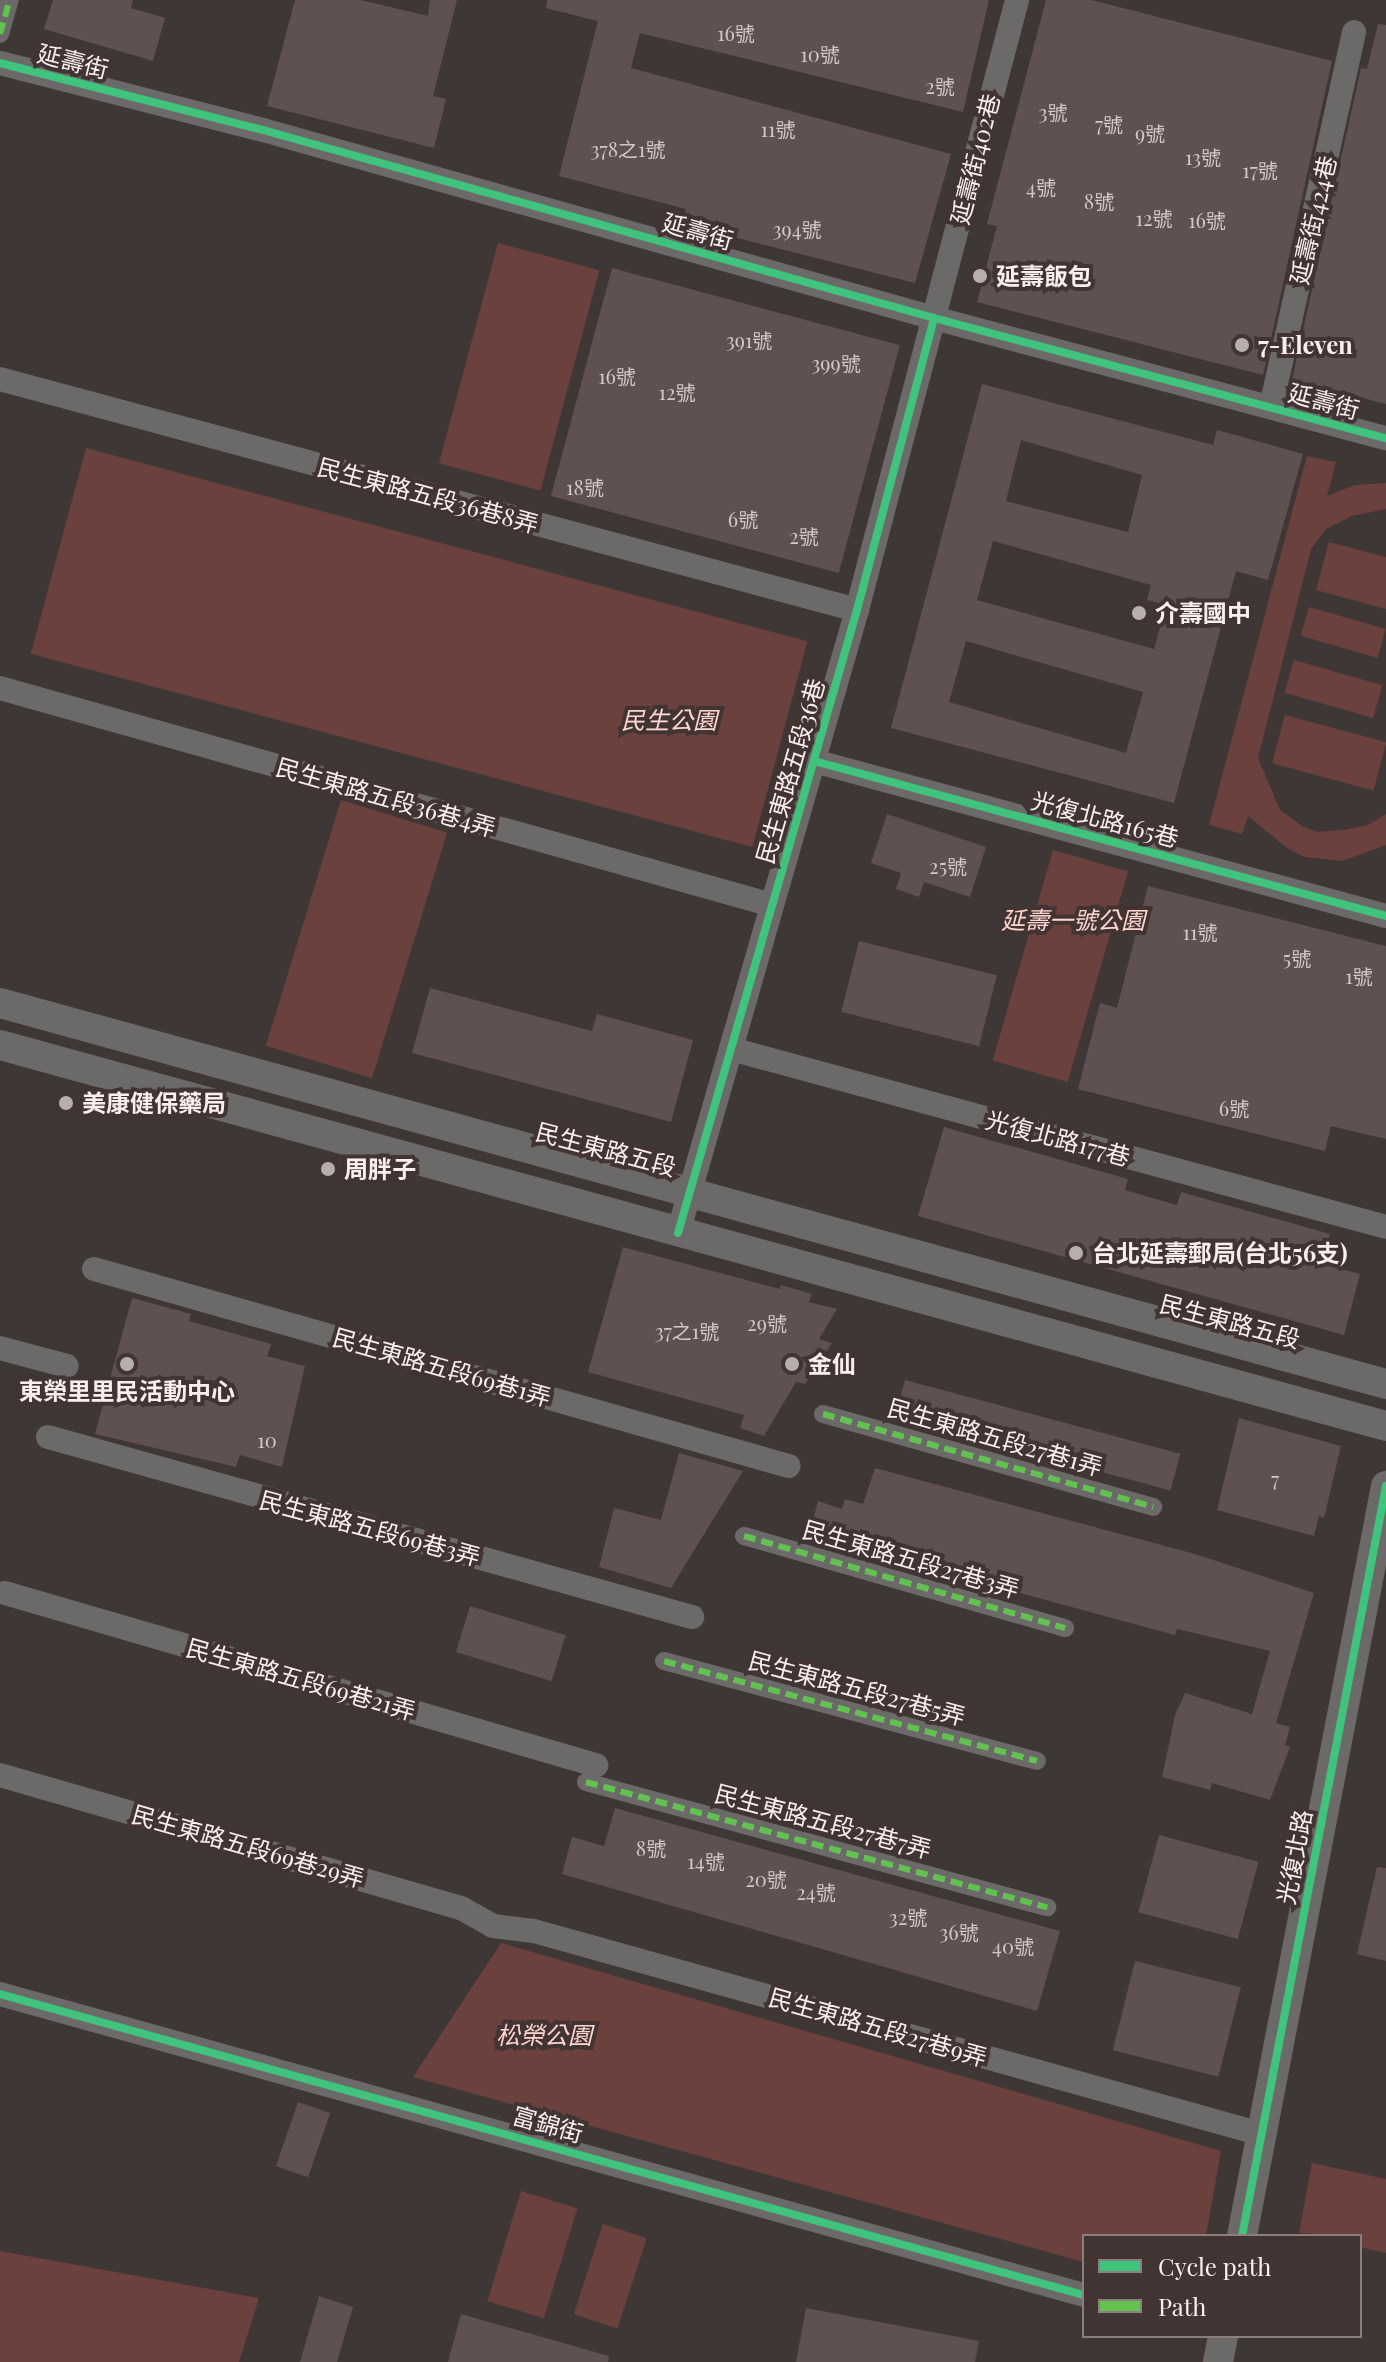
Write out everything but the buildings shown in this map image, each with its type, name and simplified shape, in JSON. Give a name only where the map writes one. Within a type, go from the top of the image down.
[{"type":"street","points":[[0,34],[10,0]]},
{"type":"street","name":"延壽街402巷","points":[[934,318],[1017,0]]},
{"type":"street","name":"延壽街424巷","points":[[1271,407],[1354,32]]},
{"type":"street","name":"延壽街","points":[[0,63],[263,130],[934,318],[1386,438]]},
{"type":"street","name":"民生東路五段36巷","points":[[678,1233],[857,610],[934,318]]},
{"type":"street","name":"民生東路五段36巷8弄","points":[[0,379],[857,610]]},
{"type":"street","name":"民生東路五段36巷4弄","points":[[0,688],[772,905]]},
{"type":"street","name":"光復北路165巷","points":[[814,761],[1386,916]]},
{"type":"street","name":"民生東路五段","points":[[0,1003],[1386,1384]]},
{"type":"street","points":[[0,1045],[1386,1426]]},
{"type":"street","name":"光復北路177巷","points":[[731,1049],[1386,1227]]},
{"type":"street","name":"民生東路五段69巷1弄","points":[[94,1269],[789,1466]]},
{"type":"street","points":[[0,1348],[67,1366]]},
{"type":"street","name":"民生東路五段27巷1弄","points":[[823,1414],[1153,1507]]},
{"type":"street","name":"民生東路五段69巷3弄","points":[[48,1437],[692,1617]]},
{"type":"street","name":"光復北路","points":[[1242,2234],[1386,1486]]},
{"type":"street","name":"民生東路五段27巷3弄","points":[[744,1536],[1065,1628]]},
{"type":"street","name":"民生東路五段69巷21弄","points":[[5,1593],[591,1774]]},
{"type":"street","name":"民生東路五段27巷5弄","points":[[664,1661],[1037,1761]]},
{"type":"street","name":"民生東路五段27巷7弄","points":[[591,1774],[1047,1907]]},
{"type":"street","name":"民生東路五段69巷29弄","points":[[0,1775],[461,1908],[493,1926]]},
{"type":"street","name":"民生東路五段27巷9弄","points":[[493,1926],[534,1931],[1261,2134]]},
{"type":"street","name":"富錦街","points":[[0,1994],[1082,2294]]},
{"type":"street","points":[[1218,2362],[1223,2338]]},
{"type":"green space","points":[[498,243],[599,270],[540,490],[439,463]]},
{"type":"green space","name":"民生公園","points":[[86,448],[808,641],[752,847],[31,654]]},
{"type":"green space","points":[[1307,456],[1336,462],[1327,496],[1355,485],[1386,483],[1386,509],[1352,516],[1326,529],[1311,549],[1258,758],[1280,810],[1302,826],[1317,832],[1343,830],[1368,825],[1386,814],[1386,845],[1342,861],[1305,857],[1287,848],[1248,816],[1242,834],[1209,825]]},
{"type":"green space","points":[[1329,542],[1386,557],[1386,609],[1316,590]]},
{"type":"green space","points":[[1309,607],[1386,629],[1378,658],[1301,636]]},
{"type":"green space","points":[[1294,660],[1382,685],[1373,718],[1285,693]]},
{"type":"green space","points":[[1285,715],[1386,742],[1373,790],[1272,763]]},
{"type":"green space","points":[[341,800],[447,832],[372,1078],[266,1046]]},
{"type":"green space","name":"延壽一號公園","points":[[1053,850],[1128,871],[1068,1082],[993,1061]]},
{"type":"green space","name":"松榮公園","points":[[501,1943],[1221,2151],[1206,2234],[1082,2234],[1082,2261],[413,2077]]},
{"type":"green space","points":[[1312,2163],[1386,2179],[1386,2253],[1362,2247],[1362,2234],[1299,2233]]},
{"type":"green space","points":[[521,2191],[577,2208],[544,2318],[487,2301]]},
{"type":"green space","points":[[603,2224],[647,2238],[617,2329],[574,2314]]},
{"type":"green space","points":[[0,2251],[259,2298],[239,2362],[0,2362]]},
{"type":"marked path","points":[[0,34],[10,0]]},
{"type":"marked path","points":[[823,1414],[1153,1507]]},
{"type":"marked path","points":[[744,1536],[1065,1628]]},
{"type":"marked path","points":[[664,1661],[1037,1761]]},
{"type":"marked path","points":[[586,1782],[1047,1907]]},
{"type":"cycle path","points":[[0,63],[263,130],[934,318],[1386,438]]},
{"type":"cycle path","points":[[678,1233],[857,610],[934,318]]},
{"type":"cycle path","points":[[814,761],[1386,916]]},
{"type":"cycle path","points":[[1242,2234],[1386,1486]]},
{"type":"cycle path","points":[[0,1994],[1082,2294]]},
{"type":"place","name":"延壽飯包","points":[[980,276]]},
{"type":"place","name":"7-Eleven","points":[[1242,345]]},
{"type":"place","name":"介壽國中","points":[[1139,613]]},
{"type":"place","name":"美康健保藥局","points":[[66,1103]]},
{"type":"place","name":"周胖子","points":[[328,1169]]},
{"type":"place","name":"台北延壽郵局(台北56支)","points":[[1076,1253]]},
{"type":"place","name":"東榮里里民活動中心","points":[[127,1364]]},
{"type":"place","name":"金仙","points":[[792,1364]]}]
